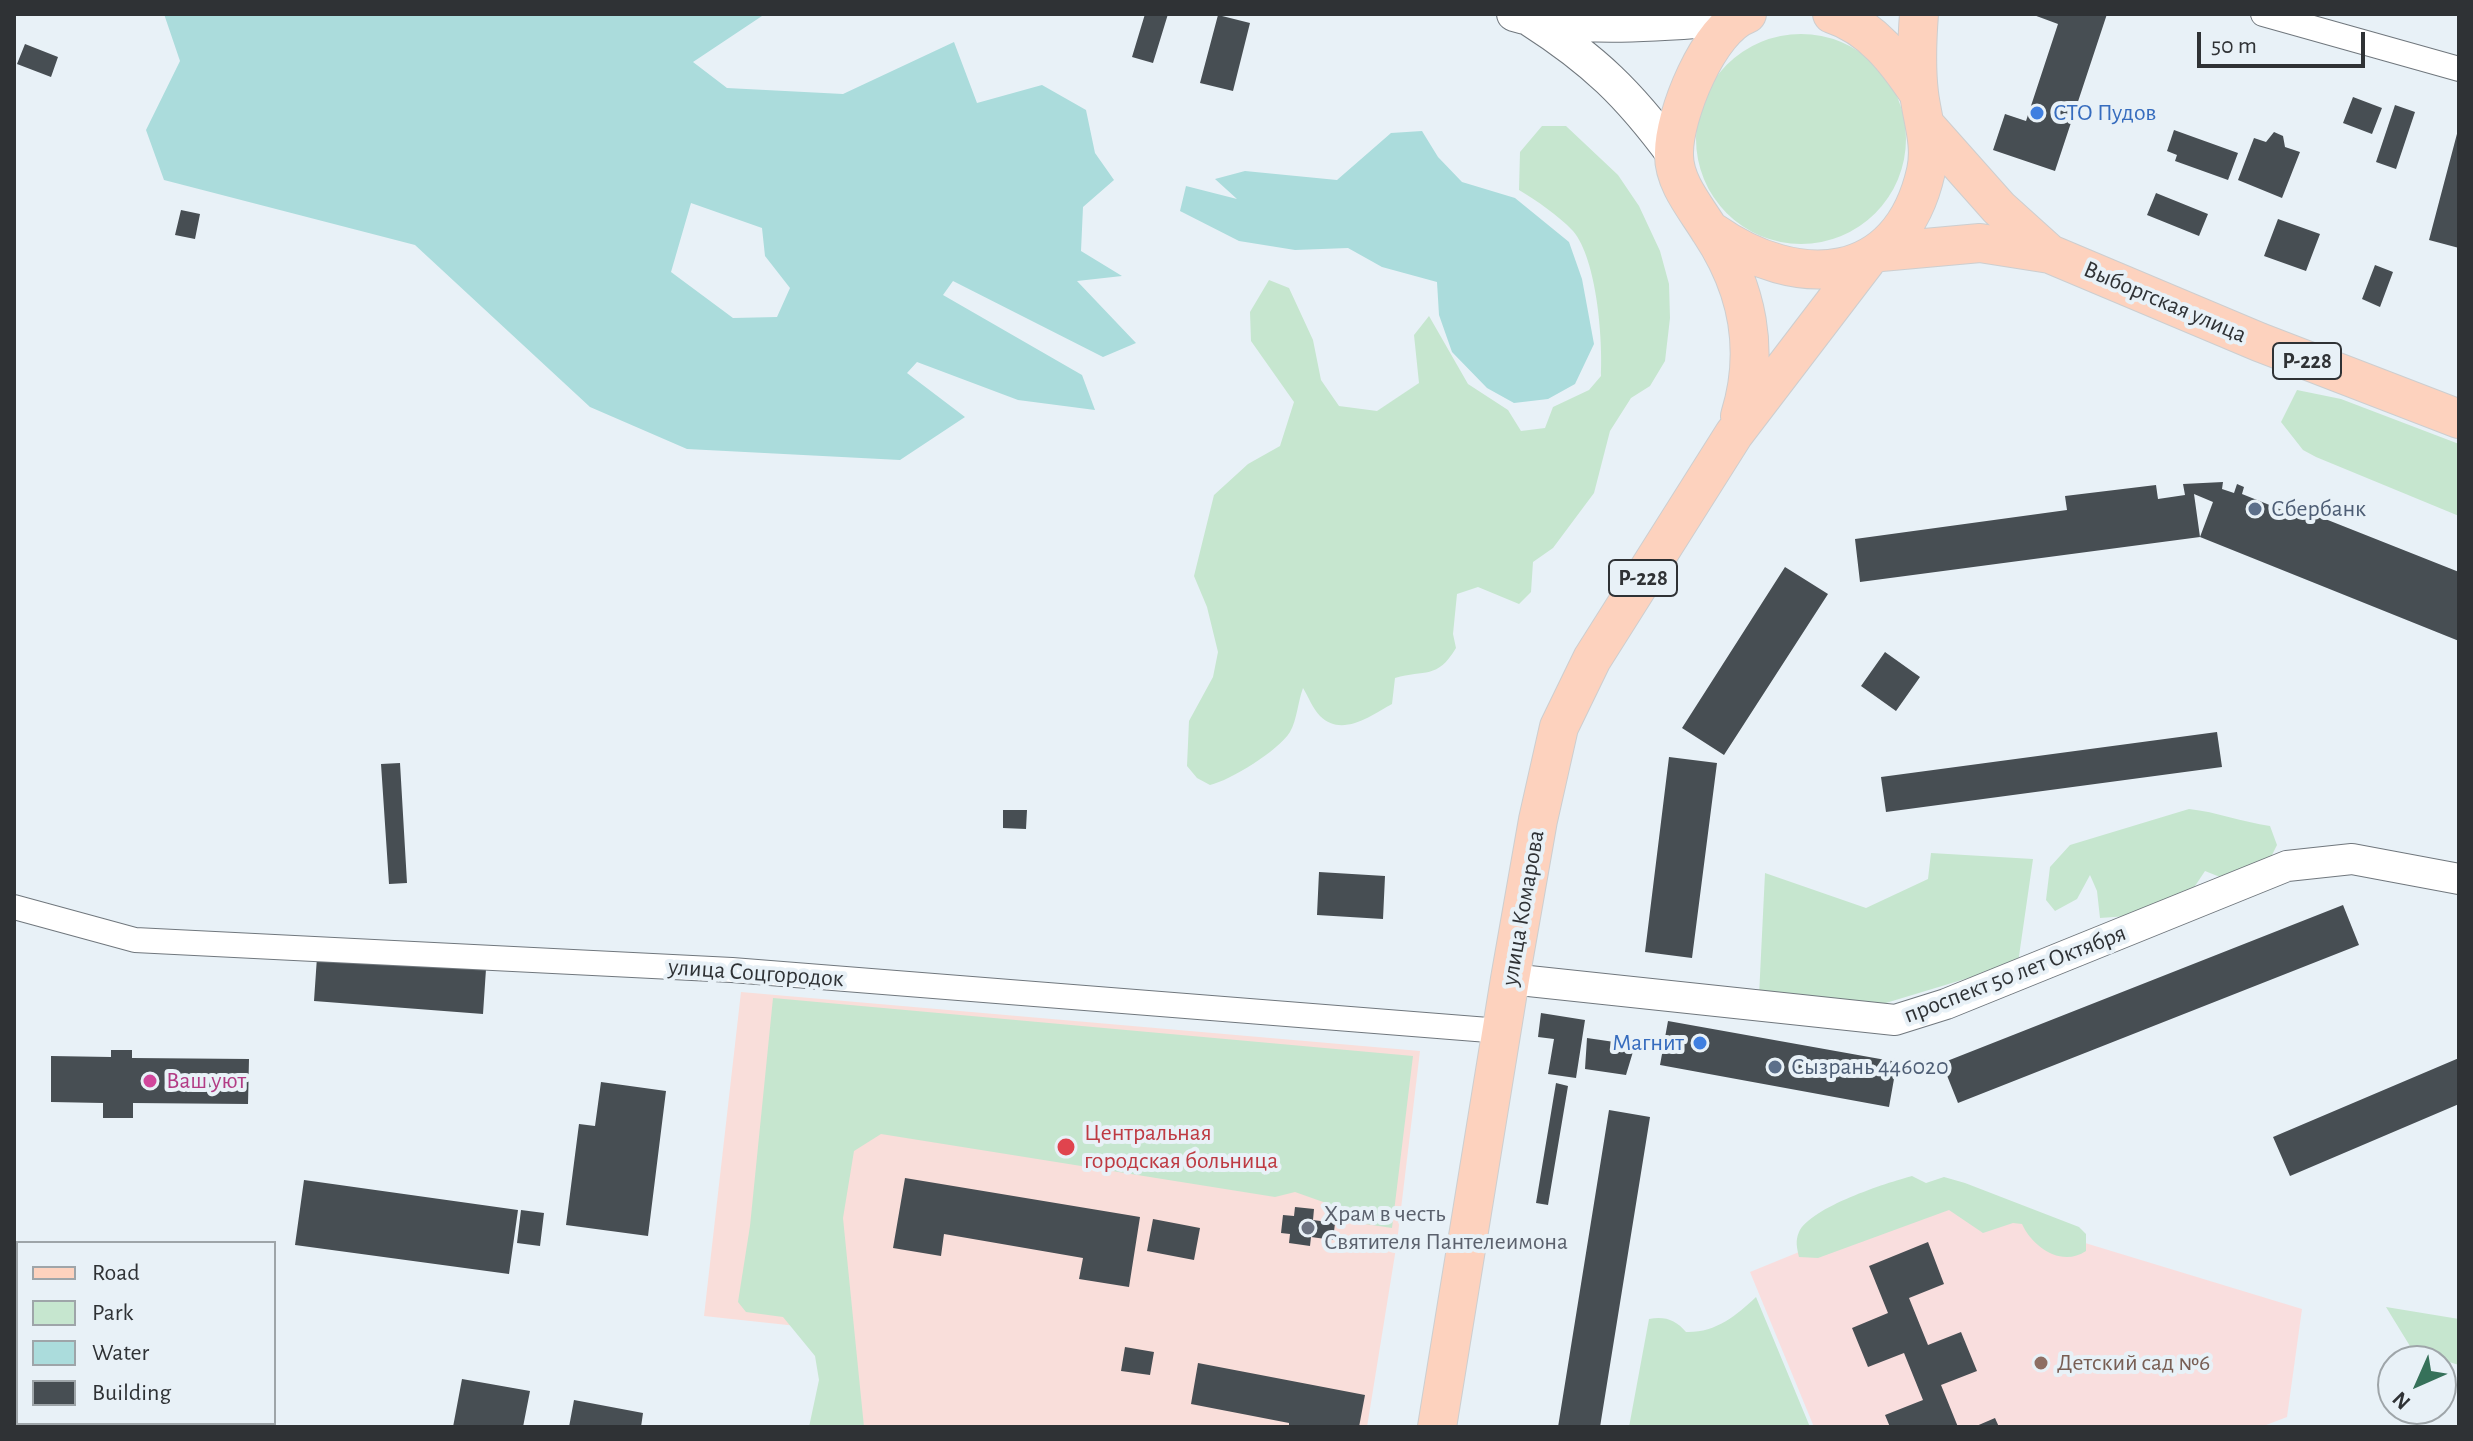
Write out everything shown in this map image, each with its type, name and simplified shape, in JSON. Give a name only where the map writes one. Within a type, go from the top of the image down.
[{"type":"main road","name":"Р-228","points":[[1832,14],[1872,36],[1896,61],[1923,110],[1999,208],[2050,254]]},
{"type":"main road","name":"Р-228","points":[[1734,434],[1909,215],[1926,170],[1919,14]]},
{"type":"main road","points":[[1522,16],[1642,23],[1742,16]]},
{"type":"main road","points":[[1522,16],[1576,49],[1615,81],[1674,155]]},
{"type":"main road","points":[[1674,155],[1698,69],[1742,16]]},
{"type":"main road","name":"Р-228","points":[[1674,155],[1682,184],[1735,274],[1749,324],[1749,385],[1734,434]]},
{"type":"main road","name":"Р-228","points":[[1710,230],[1738,250],[1788,267],[1835,269],[1873,257],[1980,243],[2050,254]]},
{"type":"main road","name":"Выборгская улица","points":[[2050,254],[2259,342],[2459,419]]},
{"type":"main road","name":"улица Комарова","points":[[1437,1427],[1501,1031],[1550,760],[1570,697],[1734,434]]},
{"type":"street","points":[[2263,14],[2459,69]]},
{"type":"street","name":"проспект 50 лет Октября","points":[[1510,979],[1895,1020],[1946,1004],[2287,866],[2352,859],[2459,879]]},
{"type":"street","name":"улица Соцгородок","points":[[14,907],[135,940],[732,970],[1501,1031]]},
{"type":"shaded area","name":"Центральная городская больница","points":[[741,992],[1420,1051],[1397,1242],[1367,1427],[820,1427],[834,1330],[704,1316]]},
{"type":"shaded area","name":"Детский сад №6","points":[[1934,1197],[2302,1309],[2287,1417],[2261,1427],[1814,1427],[1750,1272]]},
{"type":"green space","points":[[1801,34],[1841,42],[1875,65],[1898,99],[1906,139],[1898,179],[1875,213],[1841,236],[1801,244],[1761,236],[1727,213],[1704,179],[1696,139],[1704,99],[1727,65],[1761,42]]},
{"type":"green space","points":[[1542,126],[1566,126],[1618,175],[1639,206],[1660,251],[1669,284],[1670,318],[1665,361],[1650,386],[1631,398],[1610,431],[1594,493],[1553,548],[1533,562],[1531,592],[1519,604],[1478,587],[1457,594],[1453,634],[1456,648],[1443,665],[1430,672],[1395,678],[1392,704],[1347,725],[1329,722],[1320,716],[1303,688],[1292,727],[1284,740],[1253,764],[1210,785],[1197,778],[1187,766],[1189,721],[1213,677],[1218,652],[1207,607],[1194,576],[1214,495],[1248,464],[1280,446],[1294,402],[1251,341],[1250,312],[1269,280],[1289,288],[1313,340],[1321,380],[1339,406],[1377,411],[1419,383],[1414,335],[1429,316],[1468,384],[1508,410],[1521,431],[1545,428],[1553,407],[1589,390],[1601,376],[1601,361],[1597,300],[1581,244],[1561,219],[1519,190],[1520,152]]},
{"type":"green space","points":[[2297,390],[2341,399],[2459,444],[2459,516],[2303,450],[2281,422]]},
{"type":"green space","points":[[2189,809],[2270,826],[2277,845],[2265,869],[2230,881],[2205,871],[2191,892],[2128,916],[2100,918],[2097,891],[2090,875],[2077,899],[2055,911],[2046,900],[2050,867],[2070,845]]},
{"type":"green space","points":[[1931,853],[2033,859],[2018,963],[1856,1012],[1759,996],[1765,873],[1866,908],[1928,879]]},
{"type":"green space","points":[[773,998],[1413,1056],[1392,1228],[1345,1221],[1326,1203],[1295,1192],[1275,1197],[881,1134],[854,1151],[843,1218],[864,1427],[809,1427],[819,1380],[815,1356],[783,1317],[746,1312],[738,1302],[750,1226]]},
{"type":"green space","points":[[1912,1176],[1926,1183],[1944,1177],[1965,1183],[2079,1227],[2086,1234],[2086,1251],[2076,1256],[2057,1256],[2040,1247],[2022,1224],[2013,1223],[1983,1233],[1949,1210],[1818,1258],[1799,1257],[1799,1232],[1818,1214],[1850,1197]]},
{"type":"green space","points":[[1756,1297],[1810,1427],[1629,1427],[1649,1319],[1670,1320],[1686,1332],[1697,1332],[1733,1317]]},
{"type":"green space","points":[[2386,1307],[2459,1319],[2459,1365],[2457,1345],[2409,1345]]},
{"type":"water","points":[[164,14],[765,14],[693,62],[727,88],[843,94],[954,42],[977,103],[1042,85],[1086,110],[1095,153],[1114,180],[1083,207],[1081,251],[1122,276],[1077,281],[1136,343],[1103,357],[953,281],[943,295],[1082,375],[1095,410],[1018,400],[917,362],[907,373],[965,417],[900,460],[687,449],[590,407],[415,245],[164,180],[146,130],[180,61]],"holes":[[[691,203],[762,228],[765,256],[790,288],[777,317],[733,318],[671,272]]]},
{"type":"water","points":[[1422,131],[1438,157],[1462,182],[1515,198],[1569,242],[1582,279],[1594,344],[1575,384],[1548,399],[1514,403],[1487,388],[1452,352],[1439,315],[1437,282],[1382,267],[1348,248],[1295,250],[1239,241],[1180,211],[1186,186],[1237,199],[1215,179],[1245,171],[1337,180],[1391,133]]},
{"type":"building","points":[[1145,14],[1168,14],[1153,63],[1132,57]]},
{"type":"building","points":[[2031,14],[2107,14],[2055,171],[1993,150],[2005,114],[2026,121],[2058,24]]},
{"type":"building","points":[[1218,15],[1250,23],[1233,91],[1200,83]]},
{"type":"building","points":[[25,44],[58,57],[51,77],[17,64]]},
{"type":"building","points":[[2353,97],[2382,108],[2372,134],[2343,123]]},
{"type":"building","points":[[2395,105],[2415,112],[2396,169],[2376,162]]},
{"type":"building","points":[[2174,130],[2238,153],[2228,180],[2175,161],[2177,155],[2167,151]]},
{"type":"building","points":[[2459,130],[2459,248],[2429,240]]},
{"type":"building","points":[[2274,132],[2283,136],[2285,147],[2300,152],[2282,198],[2238,180],[2254,138],[2266,142]]},
{"type":"building","points":[[2156,193],[2208,214],[2199,236],[2147,215]]},
{"type":"building","points":[[181,210],[200,214],[195,239],[175,235]]},
{"type":"building","points":[[2278,219],[2320,234],[2306,271],[2264,256]]},
{"type":"building","points":[[2375,265],[2393,272],[2380,307],[2362,299]]},
{"type":"building","points":[[2223,482],[2222,489],[2234,493],[2237,484],[2244,487],[2242,494],[2297,516],[2300,509],[2459,572],[2459,641],[2200,537],[1860,582],[1855,539],[2067,510],[2065,496],[2156,485],[2158,499],[2185,495],[2183,484]],"holes":[[[2194,494],[2213,502],[2200,537]]]},
{"type":"building","points":[[1785,567],[1828,594],[1724,755],[1682,728]]},
{"type":"building","points":[[1885,652],[1920,677],[1896,711],[1861,686]]},
{"type":"building","points":[[2217,732],[2222,767],[1886,812],[1881,777]]},
{"type":"building","points":[[1669,757],[1717,763],[1692,958],[1645,952]]},
{"type":"building","points":[[400,763],[407,883],[389,884],[381,764]]},
{"type":"building","points":[[1003,810],[1027,810],[1026,829],[1003,828]]},
{"type":"building","points":[[1319,872],[1385,876],[1383,919],[1317,915]]},
{"type":"building","points":[[2343,905],[2359,945],[1958,1103],[1942,1063]]},
{"type":"building","points":[[317,957],[486,969],[483,1014],[314,1001]]},
{"type":"building","points":[[1541,1013],[1585,1020],[1576,1078],[1548,1074],[1554,1039],[1538,1037]]},
{"type":"building","points":[[1668,1021],[1897,1062],[1889,1107],[1660,1065]]},
{"type":"building","points":[[1587,1038],[1635,1045],[1626,1075],[1585,1069]]},
{"type":"building","name":"Ваш уют","points":[[111,1050],[132,1050],[132,1058],[249,1059],[248,1104],[133,1103],[133,1118],[103,1118],[103,1103],[51,1102],[51,1056],[111,1057]]},
{"type":"building","points":[[2459,1058],[2459,1104],[2290,1176],[2273,1137]]},
{"type":"building","points":[[601,1082],[666,1091],[648,1236],[566,1225],[579,1124],[595,1126]]},
{"type":"building","points":[[1556,1083],[1568,1086],[1548,1205],[1536,1203]]},
{"type":"building","points":[[1609,1110],[1650,1117],[1600,1427],[1558,1427]]},
{"type":"building","points":[[905,1178],[1140,1217],[1129,1287],[1079,1279],[1083,1258],[944,1234],[941,1256],[893,1248]]},
{"type":"building","points":[[304,1180],[518,1210],[509,1274],[295,1245]]},
{"type":"building","name":"Храм в честь Святителя Пантелеимона","points":[[1295,1207],[1314,1209],[1313,1220],[1335,1223],[1333,1240],[1311,1237],[1310,1246],[1289,1243],[1290,1234],[1281,1233],[1283,1215],[1294,1216]]},
{"type":"building","points":[[521,1210],[544,1213],[540,1246],[517,1243]]},
{"type":"building","points":[[1153,1219],[1200,1228],[1194,1260],[1147,1251]]},
{"type":"building","points":[[1928,1242],[1944,1284],[1909,1298],[1928,1345],[1961,1332],[1977,1371],[1941,1385],[1958,1427],[1890,1427],[1885,1415],[1923,1400],[1904,1353],[1868,1367],[1852,1328],[1888,1313],[1869,1266]]},
{"type":"building","points":[[1125,1347],[1154,1352],[1150,1375],[1121,1371]]},
{"type":"building","points":[[1198,1363],[1365,1395],[1359,1427],[1289,1427],[1289,1423],[1191,1404]]},
{"type":"building","points":[[462,1379],[530,1391],[523,1427],[453,1427]]},
{"type":"building","points":[[574,1400],[643,1413],[641,1427],[569,1427]]},
{"type":"building","points":[[1995,1418],[1999,1427],[1974,1427]]},
{"type":"place","name":"СТО Пудов","points":[[2037,113]]},
{"type":"place","name":"Сбербанк","points":[[2255,509]]},
{"type":"place","name":"Магнит","points":[[1700,1043]]},
{"type":"place","name":"Сызрань 446020","points":[[1775,1067]]},
{"type":"place","name":"Ваш уют","points":[[150,1081]]},
{"type":"place","name":"Центральная городская больница","points":[[1066,1147]]},
{"type":"place","name":"Храм в честь Святителя Пантелеимона","points":[[1308,1228]]},
{"type":"place","name":"Детский сад №6","points":[[2041,1363]]}]
